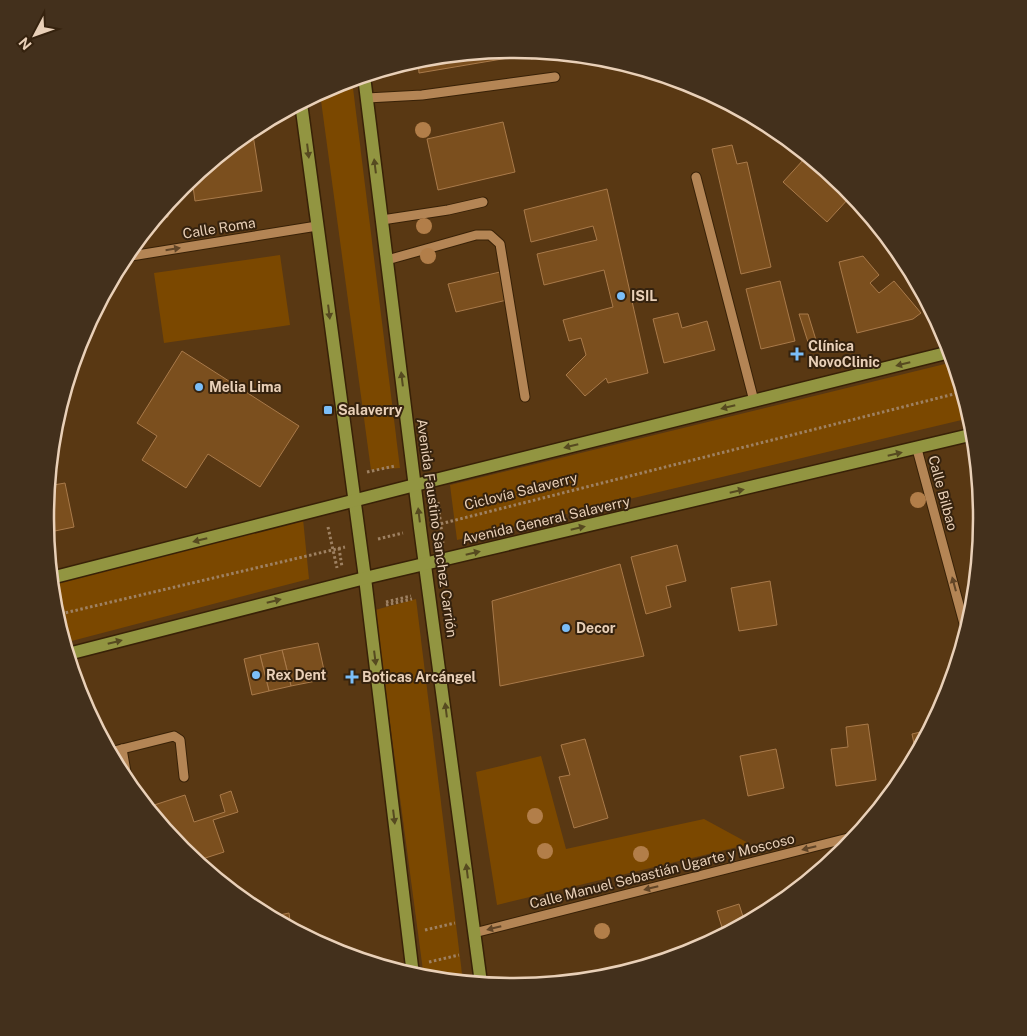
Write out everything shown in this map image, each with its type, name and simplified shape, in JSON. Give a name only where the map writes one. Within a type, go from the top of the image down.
[{"type":"main road","name":"Avenida Faustino Sanchez Carrión","points":[[365,83],[420,528],[480,977]]},
{"type":"main road","points":[[302,110],[365,578],[412,966]]},
{"type":"main road","points":[[58,576],[943,354]]},
{"type":"main road","name":"Avenida General Salaverry","points":[[74,653],[365,578],[965,436]]},
{"type":"street","points":[[367,98],[422,95],[555,77]]},
{"type":"street","points":[[696,176],[754,401]]},
{"type":"street","points":[[382,220],[448,210],[483,202]]},
{"type":"street","name":"Calle Roma","points":[[137,255],[318,226]]},
{"type":"street","points":[[387,260],[476,235],[490,235],[500,244],[525,397]]},
{"type":"street","name":"Calle Bilbao","points":[[917,449],[962,617]]},
{"type":"street","points":[[117,750],[174,736],[180,740],[184,777]]},
{"type":"street","points":[[122,749],[124,763]]},
{"type":"street","name":"Calle Manuel Sebastián Ugarte y Moscoso","points":[[474,933],[842,840]]},
{"type":"path","name":"Ciclovía Salaverry","points":[[64,613],[360,544],[956,393]]},
{"type":"path","points":[[365,472],[400,464]]},
{"type":"path","points":[[438,502],[443,549]]},
{"type":"path","points":[[328,527],[338,574]]},
{"type":"path","points":[[381,606],[413,599]]},
{"type":"path","points":[[408,933],[473,919]]},
{"type":"path","points":[[420,968],[477,951]]},
{"type":"shaded area","points":[[353,88],[400,468],[371,470],[321,101]]},
{"type":"shaded area","points":[[280,255],[290,325],[164,343],[154,273]]},
{"type":"shaded area","points":[[946,364],[962,420],[457,540],[450,485]]},
{"type":"shaded area","points":[[303,519],[309,579],[70,641],[59,583]]},
{"type":"shaded area","points":[[416,599],[462,975],[423,969],[375,610]]},
{"type":"shaded area","points":[[541,756],[566,849],[704,819],[750,844],[497,905],[476,772]]},
{"type":"building","points":[[507,58],[419,73],[419,68],[453,62]]},
{"type":"building","points":[[503,122],[515,172],[438,190],[427,139]]},
{"type":"building","points":[[254,139],[262,191],[195,201],[193,188],[210,172]]},
{"type":"building","points":[[732,145],[737,164],[747,162],[771,267],[741,274],[712,149]]},
{"type":"building","points":[[803,161],[846,201],[827,222],[783,182]]},
{"type":"building","name":"ISIL","points":[[607,189],[648,373],[608,383],[606,378],[585,396],[566,375],[586,355],[581,338],[569,341],[563,320],[613,307],[604,270],[544,285],[537,254],[597,240],[593,226],[531,242],[524,210]]},
{"type":"building","points":[[863,256],[879,275],[870,283],[879,293],[894,281],[921,313],[913,319],[857,333],[839,262]]},
{"type":"building","points":[[500,272],[507,300],[456,312],[448,284]]},
{"type":"building","points":[[780,281],[795,341],[761,349],[746,289]]},
{"type":"building","points":[[678,313],[682,328],[707,321],[715,350],[664,363],[653,319]]},
{"type":"building","points":[[799,314],[808,314],[816,340],[808,342]]},
{"type":"building","name":"Melia Lima","points":[[182,351],[299,426],[260,487],[208,454],[186,488],[142,460],[157,436],[137,423]]},
{"type":"building","points":[[65,483],[74,527],[54,531],[54,518],[55,485]]},
{"type":"building","points":[[677,545],[686,581],[666,586],[671,607],[646,614],[631,557]]},
{"type":"building","name":"Decor","points":[[620,564],[644,656],[500,686],[492,601]]},
{"type":"building","points":[[770,581],[777,625],[739,631],[731,588]]},
{"type":"building","points":[[318,643],[326,679],[291,686],[282,650]]},
{"type":"building","points":[[282,650],[291,686],[269,691],[260,655]]},
{"type":"building","name":"Rex Dent","points":[[260,655],[269,691],[252,695],[244,659]]},
{"type":"building","points":[[868,724],[876,780],[836,786],[831,749],[848,747],[846,727]]},
{"type":"building","points":[[920,732],[914,744],[912,734]]},
{"type":"building","points":[[585,739],[608,818],[574,828],[559,777],[570,775],[561,745]]},
{"type":"building","points":[[776,749],[784,788],[748,796],[740,756]]},
{"type":"building","points":[[231,791],[238,812],[213,820],[224,852],[204,858],[155,805],[185,795],[194,822],[225,812],[220,795]]},
{"type":"building","points":[[739,904],[743,916],[722,927],[717,911]]},
{"type":"building","points":[[289,913],[290,919],[284,916],[282,915]]},
{"type":"place","name":"ISIL","points":[[621,296]]},
{"type":"place","name":"Clínica NovoClinic","points":[[797,354]]},
{"type":"place","name":"Melia Lima","points":[[199,387]]},
{"type":"place","name":"Salaverry","points":[[328,410]]},
{"type":"place","name":"Decor","points":[[566,628]]},
{"type":"place","name":"Rex Dent","points":[[256,675]]},
{"type":"place","name":"Boticas Arcángel","points":[[352,677]]}]
